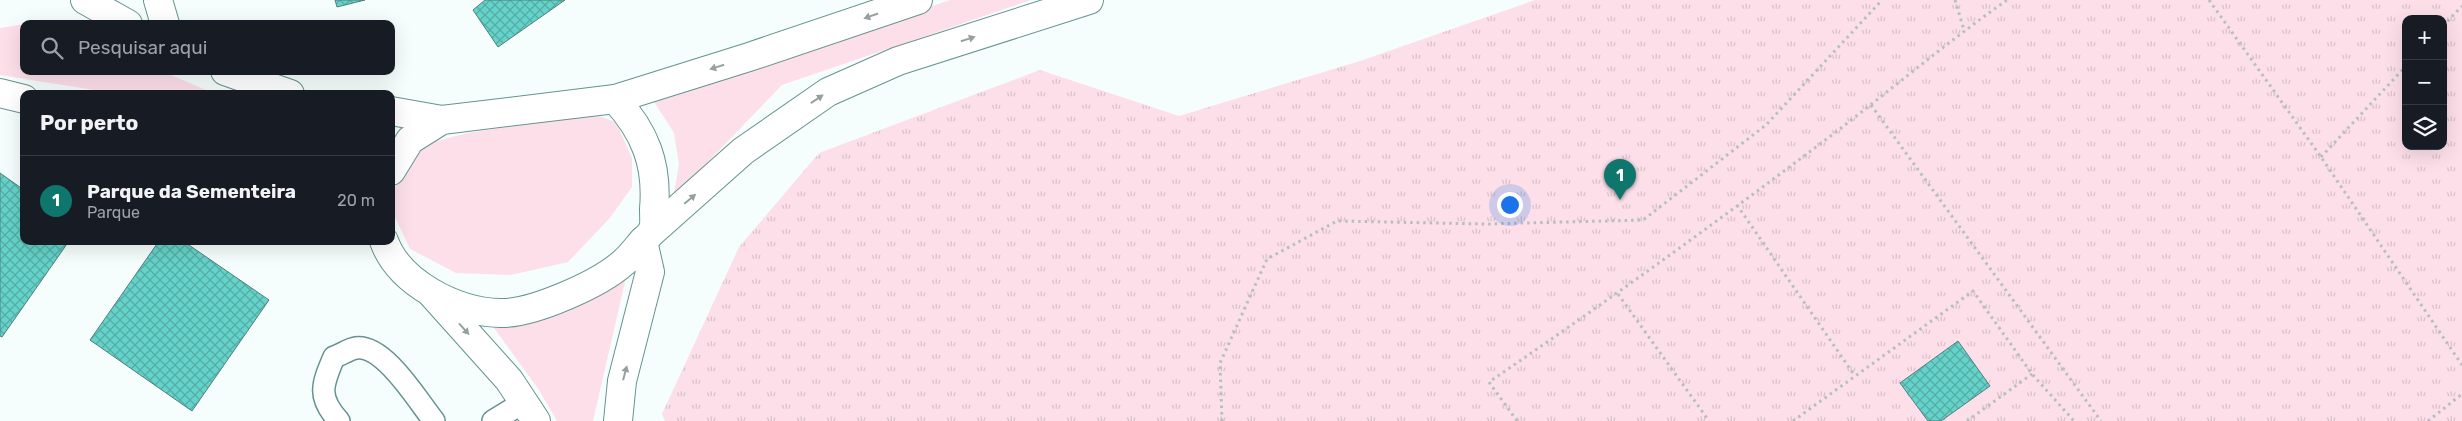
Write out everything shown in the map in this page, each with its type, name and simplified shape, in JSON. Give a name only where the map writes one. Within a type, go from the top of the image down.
[{"type":"main road","points":[[85,0],[121,20]]},
{"type":"main road","points":[[158,0],[164,20]]},
{"type":"main road","points":[[395,112],[442,120],[614,99],[749,57],[918,0]]},
{"type":"main road","points":[[431,293],[468,307],[500,313],[541,305],[591,284],[624,263],[648,236],[743,151],[828,92],[898,62],[1089,0]]},
{"type":"main road","points":[[236,75],[279,90]]},
{"type":"main road","points":[[0,92],[20,98]]},
{"type":"main road","points":[[614,99],[632,118],[643,138],[654,169],[656,192],[648,236],[650,272],[622,381],[618,421]]},
{"type":"main road","points":[[395,164],[410,140],[442,120]]},
{"type":"main road","points":[[386,249],[400,269],[431,293],[509,380],[530,412]]},
{"type":"lane","points":[[339,421],[327,408],[322,385],[334,358],[356,348],[373,350],[386,360],[434,421]]},
{"type":"lane","points":[[493,421],[530,412]]},
{"type":"path","points":[[1222,421],[1220,363],[1267,259],[1337,221],[1486,224],[1643,220],[1766,125],[1882,0]]},
{"type":"path","points":[[1955,0],[1964,30]]},
{"type":"path","points":[[1517,421],[1489,382],[1618,294],[1871,105],[1964,30],[2007,0]]},
{"type":"path","points":[[2209,0],[2321,157],[2462,365]]},
{"type":"path","points":[[2447,22],[2462,6]]},
{"type":"path","points":[[2321,157],[2402,70]]},
{"type":"path","points":[[1871,105],[2101,421]]},
{"type":"path","points":[[1738,205],[1855,376]]},
{"type":"path","points":[[1794,421],[1973,291],[2032,374],[2074,421]]},
{"type":"path","points":[[1618,294],[1709,421]]},
{"type":"path","points":[[1968,421],[2032,374]]},
{"type":"path","points":[[2428,421],[2462,394]]},
{"type":"green space","points":[[950,0],[1031,0],[782,85],[673,198],[679,165],[674,133],[653,100]]},
{"type":"green space","points":[[1535,0],[2462,0],[2462,421],[665,421],[662,414],[739,247],[819,153],[1040,70],[1179,116],[1363,60]]},
{"type":"green space","points":[[20,25],[20,75],[171,75],[206,90],[94,90],[0,75],[0,28]]},
{"type":"green space","points":[[593,114],[616,122],[632,158],[632,187],[609,219],[568,262],[511,275],[456,273],[410,249],[395,217],[395,189],[401,169],[425,144],[468,133]]},
{"type":"green space","points":[[628,269],[593,421],[557,421],[539,390],[489,321],[539,319],[565,313],[593,296]]},
{"type":"building","points":[[335,0],[365,0],[337,7]]},
{"type":"building","points":[[485,0],[565,0],[498,47],[473,10]]},
{"type":"building","points":[[0,173],[20,187],[20,245],[66,245],[2,337],[0,336]]},
{"type":"building","points":[[156,245],[189,245],[269,300],[192,411],[90,340]]},
{"type":"building","points":[[1958,341],[1990,386],[1941,421],[1928,421],[1900,383]]},
{"type":"place","name":"Parque da Sementeira","points":[[1620,200]]}]
